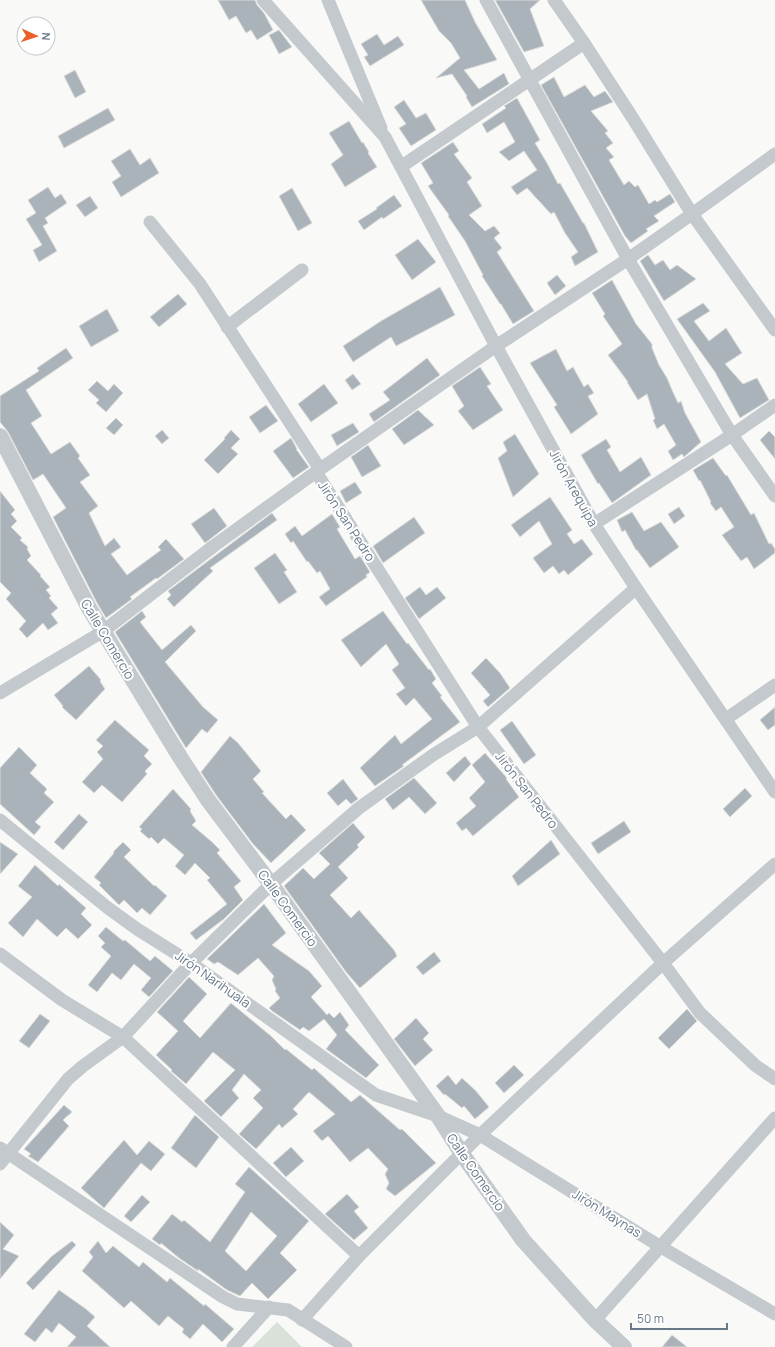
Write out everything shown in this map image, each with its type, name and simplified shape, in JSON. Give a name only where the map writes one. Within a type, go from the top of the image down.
[{"type":"street","points":[[263,0],[385,137]]},
{"type":"street","points":[[328,0],[385,137]]},
{"type":"street","points":[[486,0],[628,259],[732,435],[775,496]]},
{"type":"street","points":[[554,0],[584,43],[692,214],[775,330]]},
{"type":"street","points":[[402,166],[584,43]]},
{"type":"street","name":"Jirón Arequipa","points":[[385,137],[402,166],[496,346],[594,524],[775,792]]},
{"type":"street","points":[[0,693],[102,632],[215,545],[318,471],[496,346],[628,259],[775,154]]},
{"type":"street","name":"Jirón San Pedro","points":[[150,222],[200,284],[478,727],[663,963],[700,1013],[756,1066],[775,1079]]},
{"type":"street","points":[[227,327],[302,270]]},
{"type":"street","points":[[594,524],[732,435],[775,405]]},
{"type":"street","name":"Calle Comercio","points":[[0,436],[102,632],[208,800],[271,884],[438,1116],[462,1154],[523,1240],[595,1320],[624,1347]]},
{"type":"street","points":[[346,1347],[288,1310],[237,1304],[223,1297],[3,1156],[68,1079],[83,1066],[123,1037],[191,962],[271,884],[359,808],[434,754],[478,727],[636,588]]},
{"type":"street","points":[[726,719],[775,685]]},
{"type":"street","name":"Jirón Narihuala","points":[[0,820],[108,908],[137,929],[191,962],[376,1095],[438,1116]]},
{"type":"street","points":[[302,1320],[358,1256],[480,1135],[663,963],[775,864]]},
{"type":"street","points":[[0,954],[62,1000],[123,1037],[358,1256]]},
{"type":"street","name":"Jirón Maynas","points":[[438,1116],[480,1135],[661,1247],[775,1314]]},
{"type":"street","points":[[595,1320],[775,1118]]},
{"type":"street","points":[[233,1347],[269,1307]]},
{"type":"shaded area","points":[[277,1322],[302,1347],[252,1347]]},
{"type":"building","points":[[218,0],[255,0],[273,30],[257,40],[251,30],[246,33],[236,16],[229,20]]},
{"type":"building","points":[[421,0],[465,0],[475,22],[497,60],[464,70],[479,89],[504,73],[509,84],[472,107],[466,97],[467,96],[452,74],[436,78],[460,58],[451,43],[439,31]]},
{"type":"building","points":[[495,0],[540,0],[530,9],[544,46],[524,52]]},
{"type":"building","points":[[279,30],[292,47],[279,54],[269,35]]},
{"type":"building","points":[[377,34],[384,45],[398,36],[404,45],[370,66],[364,57],[368,55],[361,44]]},
{"type":"building","points":[[75,70],[86,92],[75,98],[64,76]]},
{"type":"building","points":[[554,77],[564,97],[585,85],[594,97],[605,91],[613,102],[591,111],[608,131],[605,133],[613,143],[606,148],[614,157],[609,160],[624,185],[629,181],[635,187],[638,185],[649,204],[655,200],[657,202],[670,194],[675,202],[654,216],[659,221],[646,229],[648,231],[631,243],[625,236],[541,85]]},
{"type":"building","points":[[517,98],[540,140],[535,143],[558,184],[560,183],[584,223],[598,252],[575,266],[571,257],[578,252],[565,233],[554,212],[551,214],[527,188],[517,195],[511,187],[537,170],[524,151],[509,161],[499,152],[515,142],[504,122],[487,133],[482,124],[506,108],[504,106]]},
{"type":"building","points":[[404,100],[416,118],[426,113],[436,130],[411,146],[399,128],[406,124],[394,107]]},
{"type":"building","points":[[108,108],[115,120],[64,148],[58,136]]},
{"type":"building","points":[[349,121],[377,167],[345,187],[331,164],[343,155],[329,133]]},
{"type":"building","points":[[453,142],[459,151],[454,154],[472,178],[467,182],[482,206],[469,215],[485,231],[494,226],[500,233],[494,238],[502,248],[497,252],[534,311],[513,324],[482,276],[483,275],[465,241],[448,216],[449,215],[428,186],[433,183],[421,163]]},
{"type":"building","points":[[130,149],[140,165],[150,158],[159,173],[121,197],[112,182],[121,176],[111,161]]},
{"type":"building","points":[[48,187],[55,198],[61,194],[67,203],[45,218],[48,223],[43,226],[57,251],[39,262],[33,250],[42,245],[26,219],[36,213],[28,200]]},
{"type":"building","points":[[292,188],[312,223],[298,231],[279,196]]},
{"type":"building","points":[[394,195],[402,206],[383,219],[382,217],[364,230],[358,221],[377,209],[376,208]]},
{"type":"building","points":[[90,196],[98,208],[85,217],[76,205]]},
{"type":"building","points":[[418,239],[436,262],[412,280],[395,255]]},
{"type":"building","points":[[648,255],[655,265],[663,260],[670,270],[677,265],[696,279],[664,301],[640,261]]},
{"type":"building","points":[[557,275],[566,286],[555,295],[547,283]]},
{"type":"building","points":[[612,280],[636,324],[652,344],[652,348],[659,365],[667,378],[678,403],[681,401],[685,413],[701,442],[684,457],[682,454],[673,460],[668,451],[676,445],[664,424],[657,429],[653,420],[655,419],[647,394],[638,400],[628,382],[608,355],[622,344],[603,316],[605,314],[592,293]]},
{"type":"building","points":[[440,287],[455,315],[396,346],[391,337],[353,362],[343,346],[381,321]]},
{"type":"building","points":[[178,294],[187,304],[159,327],[150,317]]},
{"type":"building","points":[[703,303],[710,311],[694,321],[709,341],[726,328],[742,353],[725,364],[743,384],[757,378],[769,400],[740,418],[715,372],[677,319]]},
{"type":"building","points":[[107,309],[119,331],[91,347],[79,326]]},
{"type":"building","points":[[66,348],[73,358],[26,390],[42,416],[31,423],[51,454],[70,442],[80,456],[78,458],[90,475],[80,482],[98,506],[89,513],[105,546],[114,538],[121,547],[111,554],[127,575],[161,550],[158,547],[166,539],[184,559],[130,597],[132,599],[106,618],[53,517],[66,508],[43,474],[33,480],[8,432],[0,422],[0,396],[39,371],[37,368]]},
{"type":"building","points":[[556,349],[567,371],[573,367],[584,387],[588,384],[594,393],[588,396],[598,414],[571,434],[554,407],[557,405],[530,363]]},
{"type":"building","points":[[427,358],[440,375],[374,422],[369,414],[390,400],[383,392]]},
{"type":"building","points":[[480,367],[491,384],[487,386],[503,410],[473,430],[458,411],[464,406],[452,386]]},
{"type":"building","points":[[353,374],[361,384],[352,390],[345,380]]},
{"type":"building","points":[[97,381],[108,391],[114,384],[123,393],[106,412],[96,403],[99,400],[88,390]]},
{"type":"building","points":[[324,384],[338,403],[311,422],[298,404]]},
{"type":"building","points":[[266,405],[278,421],[260,433],[249,417]]},
{"type":"building","points":[[418,410],[434,425],[404,445],[392,429]]},
{"type":"building","points":[[116,418],[123,425],[114,435],[106,428]]},
{"type":"building","points":[[353,423],[359,432],[337,446],[331,435]]},
{"type":"building","points":[[162,430],[169,438],[162,444],[155,436]]},
{"type":"building","points":[[231,430],[240,439],[231,448],[238,454],[218,474],[204,460],[225,439],[224,438]]},
{"type":"building","points":[[769,431],[775,437],[775,459],[760,440]]},
{"type":"building","points":[[515,434],[539,474],[513,497],[498,458],[507,451],[503,442]]},
{"type":"building","points":[[291,438],[296,449],[309,467],[293,478],[273,451]]},
{"type":"building","points":[[606,439],[611,447],[607,450],[620,472],[641,457],[651,475],[612,503],[599,483],[598,484],[581,455]]},
{"type":"building","points":[[368,445],[381,466],[362,477],[351,457]]},
{"type":"building","points":[[713,458],[726,476],[727,475],[751,515],[754,513],[769,544],[771,543],[775,549],[775,553],[754,569],[747,557],[741,561],[722,535],[734,527],[721,507],[716,511],[710,503],[711,502],[700,480],[699,481],[693,470]]},
{"type":"building","points":[[355,482],[362,493],[346,503],[340,491]]},
{"type":"building","points":[[0,491],[15,510],[11,514],[17,521],[11,527],[22,538],[20,540],[28,547],[27,549],[31,556],[27,560],[50,587],[46,590],[51,596],[49,598],[58,608],[51,614],[58,623],[48,630],[43,623],[27,638],[19,629],[26,621],[6,599],[11,593],[0,582]]},
{"type":"building","points":[[550,497],[572,530],[567,534],[574,544],[582,539],[593,554],[568,575],[564,570],[559,574],[553,566],[544,573],[533,558],[552,544],[539,521],[520,537],[511,525]]},
{"type":"building","points":[[679,507],[685,516],[674,524],[668,514]]},
{"type":"building","points":[[214,508],[227,526],[205,543],[191,524]]},
{"type":"building","points":[[632,512],[644,531],[661,522],[679,547],[650,568],[636,550],[625,530],[622,532],[617,520]]},
{"type":"building","points":[[272,513],[277,520],[210,568],[213,571],[174,607],[167,599],[171,595],[168,591]]},
{"type":"building","points":[[332,514],[340,527],[337,529],[355,559],[360,556],[370,572],[366,575],[367,577],[326,606],[319,597],[330,589],[320,571],[317,573],[308,561],[307,562],[293,541],[291,543],[285,534],[295,526],[302,536]]},
{"type":"building","points":[[414,517],[425,533],[383,563],[373,546]]},
{"type":"building","points":[[275,553],[287,570],[284,572],[297,592],[279,604],[254,568]]},
{"type":"building","points":[[420,587],[426,595],[437,587],[446,598],[419,619],[405,598]]},
{"type":"building","points":[[142,611],[146,617],[140,622],[162,650],[191,625],[196,631],[165,662],[203,707],[218,720],[207,733],[202,729],[186,748],[115,632]]},
{"type":"building","points":[[383,611],[407,644],[408,643],[429,670],[430,669],[436,679],[432,683],[442,696],[440,697],[460,722],[402,765],[404,766],[375,786],[360,768],[395,735],[401,744],[432,719],[414,698],[406,706],[396,694],[405,688],[392,670],[399,664],[386,644],[361,667],[341,640]]},
{"type":"building","points":[[486,658],[500,673],[510,688],[488,707],[483,701],[490,695],[471,673]]},
{"type":"building","points":[[89,666],[101,680],[100,681],[105,689],[76,720],[62,707],[63,706],[54,695]]},
{"type":"building","points":[[775,707],[775,725],[768,730],[760,720]]},
{"type":"building","points":[[115,720],[149,750],[144,756],[152,764],[145,771],[147,774],[122,802],[102,785],[94,793],[82,782],[103,759],[97,752],[103,746],[96,740]]},
{"type":"building","points":[[512,721],[536,755],[524,764],[500,730]]},
{"type":"building","points":[[230,736],[238,743],[261,771],[253,779],[264,792],[262,793],[286,819],[291,814],[306,830],[271,863],[253,844],[216,795],[201,772]]},
{"type":"building","points":[[19,747],[37,765],[30,773],[47,789],[44,793],[54,802],[35,822],[41,827],[34,835],[0,804],[0,768]]},
{"type":"building","points":[[485,753],[507,778],[506,779],[519,797],[473,836],[466,828],[462,831],[456,823],[476,806],[469,798],[485,782],[472,765]]},
{"type":"building","points":[[465,756],[471,764],[454,782],[446,773]]},
{"type":"building","points":[[414,778],[437,803],[425,814],[409,797],[393,810],[385,799]]},
{"type":"building","points":[[343,779],[358,799],[351,804],[346,799],[338,806],[327,793]]},
{"type":"building","points":[[745,788],[752,796],[730,817],[723,809]]},
{"type":"building","points":[[173,789],[191,809],[190,811],[196,821],[192,825],[220,850],[217,853],[241,881],[234,887],[243,900],[224,919],[196,940],[190,933],[227,904],[207,880],[210,878],[195,863],[185,875],[175,866],[184,855],[164,838],[158,844],[151,837],[149,839],[140,831],[142,829],[139,827]]},
{"type":"building","points":[[79,814],[88,822],[63,850],[54,842]]},
{"type":"building","points":[[624,821],[631,832],[598,854],[591,843]]},
{"type":"building","points":[[353,823],[365,837],[357,845],[359,847],[338,867],[348,878],[330,895],[351,918],[359,910],[394,950],[397,956],[360,988],[346,972],[284,886],[303,868],[314,879],[330,864],[319,853]]},
{"type":"building","points":[[551,840],[560,854],[518,886],[512,876]]},
{"type":"building","points":[[0,842],[18,854],[0,874]]},
{"type":"building","points":[[123,842],[131,850],[124,857],[154,886],[155,885],[167,896],[150,915],[142,908],[137,913],[124,900],[119,905],[99,885],[101,883],[94,877],[114,853],[113,852]]},
{"type":"building","points":[[35,865],[58,886],[59,884],[86,908],[81,914],[92,925],[78,939],[66,928],[57,937],[37,919],[23,937],[8,923],[32,897],[18,886]]},
{"type":"building","points":[[264,904],[286,933],[272,945],[309,971],[322,986],[311,997],[327,1015],[329,1013],[334,1018],[340,1012],[349,1025],[345,1030],[379,1065],[366,1078],[326,1049],[337,1035],[324,1019],[309,1031],[303,1027],[300,1030],[269,1008],[280,998],[275,991],[276,989],[272,980],[274,976],[258,958],[238,975],[218,962],[214,964],[207,959]]},
{"type":"building","points":[[106,927],[123,941],[125,940],[150,961],[155,956],[173,971],[149,997],[141,990],[151,978],[134,964],[121,980],[112,973],[97,992],[88,985],[111,956],[101,947],[105,943],[98,936]]},
{"type":"building","points":[[434,952],[441,961],[423,975],[416,967]]},
{"type":"building","points":[[189,977],[207,994],[183,1021],[200,1038],[231,1003],[271,1036],[285,1050],[286,1049],[312,1070],[314,1068],[351,1102],[360,1095],[400,1130],[402,1129],[436,1163],[395,1196],[386,1189],[389,1183],[385,1174],[388,1169],[368,1148],[350,1162],[328,1136],[322,1141],[313,1131],[335,1114],[309,1092],[293,1109],[298,1114],[282,1128],[279,1124],[256,1149],[239,1134],[263,1108],[253,1098],[261,1090],[244,1074],[232,1090],[239,1098],[221,1117],[204,1101],[235,1070],[213,1052],[186,1084],[156,1055],[178,1031],[157,1012]]},
{"type":"building","points":[[687,1009],[697,1021],[669,1049],[658,1038]]},
{"type":"building","points":[[40,1014],[50,1021],[29,1048],[19,1041]]},
{"type":"building","points":[[416,1018],[429,1033],[423,1039],[433,1050],[415,1066],[394,1039]]},
{"type":"building","points":[[514,1065],[524,1075],[504,1093],[495,1083]]},
{"type":"building","points":[[448,1075],[456,1085],[462,1078],[476,1091],[489,1107],[475,1119],[464,1106],[462,1108],[445,1094],[444,1095],[436,1086]]},
{"type":"building","points":[[64,1105],[72,1112],[63,1120],[69,1126],[38,1162],[28,1156],[31,1154],[24,1149]]},
{"type":"building","points":[[195,1115],[219,1137],[196,1168],[171,1148]]},
{"type":"building","points":[[124,1140],[137,1155],[149,1141],[165,1154],[151,1171],[141,1163],[104,1208],[81,1188]]},
{"type":"building","points":[[291,1147],[304,1161],[286,1177],[273,1163]]},
{"type":"building","points":[[249,1167],[309,1221],[280,1253],[297,1270],[268,1299],[252,1283],[240,1296],[227,1290],[198,1269],[198,1271],[179,1258],[161,1243],[160,1245],[152,1239],[172,1214],[182,1222],[184,1220],[210,1242],[245,1192],[235,1184]],"holes":[[[251,1212],[277,1236],[246,1271],[225,1251]]]},
{"type":"building","points":[[347,1194],[359,1207],[354,1211],[368,1228],[354,1240],[325,1214]]},
{"type":"building","points":[[142,1195],[150,1202],[131,1222],[124,1216]]},
{"type":"building","points":[[0,1222],[14,1235],[3,1249],[19,1256],[0,1279]]},
{"type":"building","points":[[72,1241],[76,1245],[33,1290],[26,1283],[52,1256]]},
{"type":"building","points":[[98,1241],[106,1253],[113,1246],[139,1267],[143,1262],[167,1282],[170,1278],[204,1306],[205,1304],[234,1329],[222,1342],[203,1324],[190,1339],[182,1332],[184,1329],[168,1316],[159,1326],[131,1301],[124,1308],[82,1271],[93,1257],[89,1252]]},
{"type":"building","points":[[59,1290],[95,1317],[87,1326],[110,1347],[67,1347],[76,1337],[59,1323],[52,1333],[46,1328],[35,1342],[24,1334]]},
{"type":"building","points":[[672,1335],[687,1347],[662,1347]]}]
